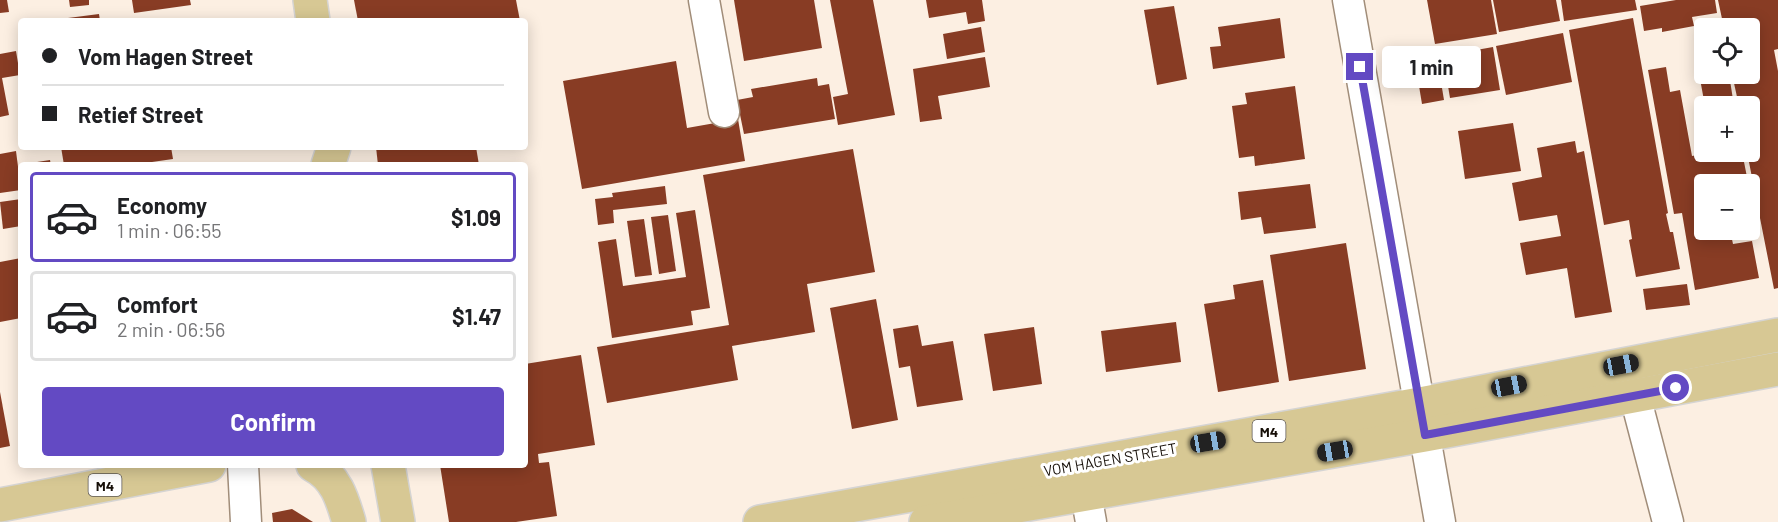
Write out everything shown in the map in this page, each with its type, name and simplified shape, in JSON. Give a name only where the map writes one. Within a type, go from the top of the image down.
[{"type":"main road","points":[[309,0],[312,18]]},
{"type":"main road","name":"VOM HAGEN STREET","points":[[760,522],[1420,404],[1778,335]]},
{"type":"main road","name":"VOM HAGEN STREET","points":[[926,522],[1089,508],[1425,435],[1778,369]]},
{"type":"main road","name":"M4","points":[[0,505],[193,468]]},
{"type":"main road","points":[[317,468],[331,478],[340,494],[349,522]]},
{"type":"main road","points":[[389,468],[398,522]]},
{"type":"street","points":[[704,0],[724,112]]},
{"type":"street","points":[[1348,0],[1440,522]]},
{"type":"street","points":[[1635,396],[1668,522]]},
{"type":"street","points":[[243,468],[246,522]]},
{"type":"building","points":[[0,0],[7,0],[9,12],[0,13]]},
{"type":"building","points":[[69,0],[89,0],[89,5],[70,7]]},
{"type":"building","points":[[132,0],[190,0],[191,5],[134,13]]},
{"type":"building","points":[[354,0],[516,0],[519,18],[357,18]]},
{"type":"building","points":[[734,0],[814,0],[822,48],[744,61]]},
{"type":"building","points":[[830,0],[873,0],[895,115],[838,125],[833,97],[848,94]]},
{"type":"building","points":[[926,0],[982,0],[985,21],[968,24],[966,12],[929,18]]},
{"type":"building","points":[[1427,0],[1491,0],[1497,34],[1435,44]]},
{"type":"building","points":[[1493,0],[1556,0],[1560,21],[1499,32]]},
{"type":"building","points":[[1561,0],[1635,0],[1637,10],[1564,21]]},
{"type":"building","points":[[1676,0],[1715,0],[1717,13],[1692,17],[1694,26],[1662,32],[1662,28],[1644,31],[1640,6]]},
{"type":"building","points":[[1718,0],[1778,0],[1778,49],[1774,50],[1778,71],[1778,288],[1774,289],[1760,218],[1760,174],[1751,174],[1749,162],[1760,162],[1760,96],[1737,96],[1734,84],[1760,84],[1760,18],[1722,18]]},
{"type":"building","points":[[1174,6],[1187,79],[1157,85],[1144,10]]},
{"type":"building","points":[[99,14],[100,18],[68,18]]},
{"type":"building","points":[[1280,18],[1285,58],[1213,69],[1210,47],[1221,46],[1218,27]]},
{"type":"building","points":[[1633,18],[1668,213],[1666,214],[1670,232],[1673,232],[1680,269],[1636,277],[1629,240],[1632,239],[1629,220],[1604,225],[1569,30]]},
{"type":"building","points":[[981,27],[985,52],[947,59],[943,34]]},
{"type":"building","points":[[1563,33],[1572,82],[1506,95],[1496,46]]},
{"type":"building","points":[[1493,47],[1500,90],[1450,98],[1443,56]]},
{"type":"building","points":[[16,51],[18,75],[2,78],[9,115],[0,117],[0,54]]},
{"type":"building","points":[[985,57],[990,87],[938,96],[942,119],[920,122],[913,69]]},
{"type":"building","points":[[1437,58],[1444,100],[1422,104],[1415,62]]},
{"type":"building","points":[[676,61],[687,128],[738,119],[745,161],[582,189],[563,81]]},
{"type":"building","points":[[1666,67],[1670,92],[1680,90],[1694,162],[1744,162],[1746,174],[1694,174],[1694,240],[1732,240],[1733,244],[1752,241],[1759,278],[1695,290],[1682,213],[1674,214],[1648,70]]},
{"type":"building","points":[[817,78],[818,86],[829,84],[835,119],[744,134],[737,100],[753,97],[751,89]]},
{"type":"building","points":[[1701,84],[1731,84],[1732,96],[1703,96]]},
{"type":"building","points":[[1295,86],[1305,159],[1255,166],[1254,156],[1239,158],[1232,106],[1247,104],[1245,93]]},
{"type":"building","points":[[1513,123],[1521,171],[1465,179],[1458,131]]},
{"type":"building","points":[[1575,141],[1577,153],[1584,151],[1612,312],[1575,318],[1567,268],[1526,275],[1520,243],[1561,236],[1557,215],[1519,221],[1512,183],[1542,177],[1537,148]]},
{"type":"building","points":[[853,149],[875,272],[807,284],[815,332],[732,346],[738,380],[607,403],[597,347],[729,325],[703,175]]},
{"type":"building","points":[[62,150],[172,150],[173,159],[152,162],[64,162]]},
{"type":"building","points":[[376,150],[476,150],[478,162],[378,162]]},
{"type":"building","points":[[16,151],[18,190],[0,193],[0,154]]},
{"type":"building","points":[[1310,184],[1316,228],[1264,234],[1261,217],[1241,220],[1238,192]]},
{"type":"building","points":[[665,186],[667,204],[613,210],[614,223],[598,225],[595,199],[613,197],[612,193]]},
{"type":"building","points":[[18,199],[18,226],[3,229],[0,202]]},
{"type":"building","points":[[695,210],[710,308],[691,311],[693,325],[612,338],[598,242],[616,239],[623,286],[686,277],[676,213]]},
{"type":"building","points":[[668,215],[676,271],[659,274],[651,217]]},
{"type":"building","points":[[644,219],[652,275],[635,277],[627,221]]},
{"type":"building","points":[[1346,243],[1366,369],[1289,381],[1270,255]]},
{"type":"building","points":[[18,259],[18,319],[0,322],[0,262]]},
{"type":"building","points":[[1263,280],[1279,382],[1218,392],[1204,304],[1235,299],[1233,285]]},
{"type":"building","points":[[1687,284],[1690,305],[1646,310],[1643,289]]},
{"type":"building","points":[[876,299],[898,420],[852,429],[830,308]]},
{"type":"building","points":[[1176,322],[1181,362],[1106,372],[1101,331]]},
{"type":"building","points":[[918,325],[922,346],[953,341],[963,400],[917,407],[910,366],[899,368],[893,329]]},
{"type":"building","points":[[1034,327],[1042,384],[993,391],[984,334]]},
{"type":"building","points":[[581,355],[595,445],[538,454],[539,463],[549,462],[557,516],[516,522],[449,522],[440,468],[528,468],[528,364]]},
{"type":"building","points":[[0,392],[10,446],[0,448]]},
{"type":"building","points":[[292,509],[313,522],[273,522],[272,513]]},
{"type":"route","points":[[1360,67],[1425,435],[1676,388]]}]
